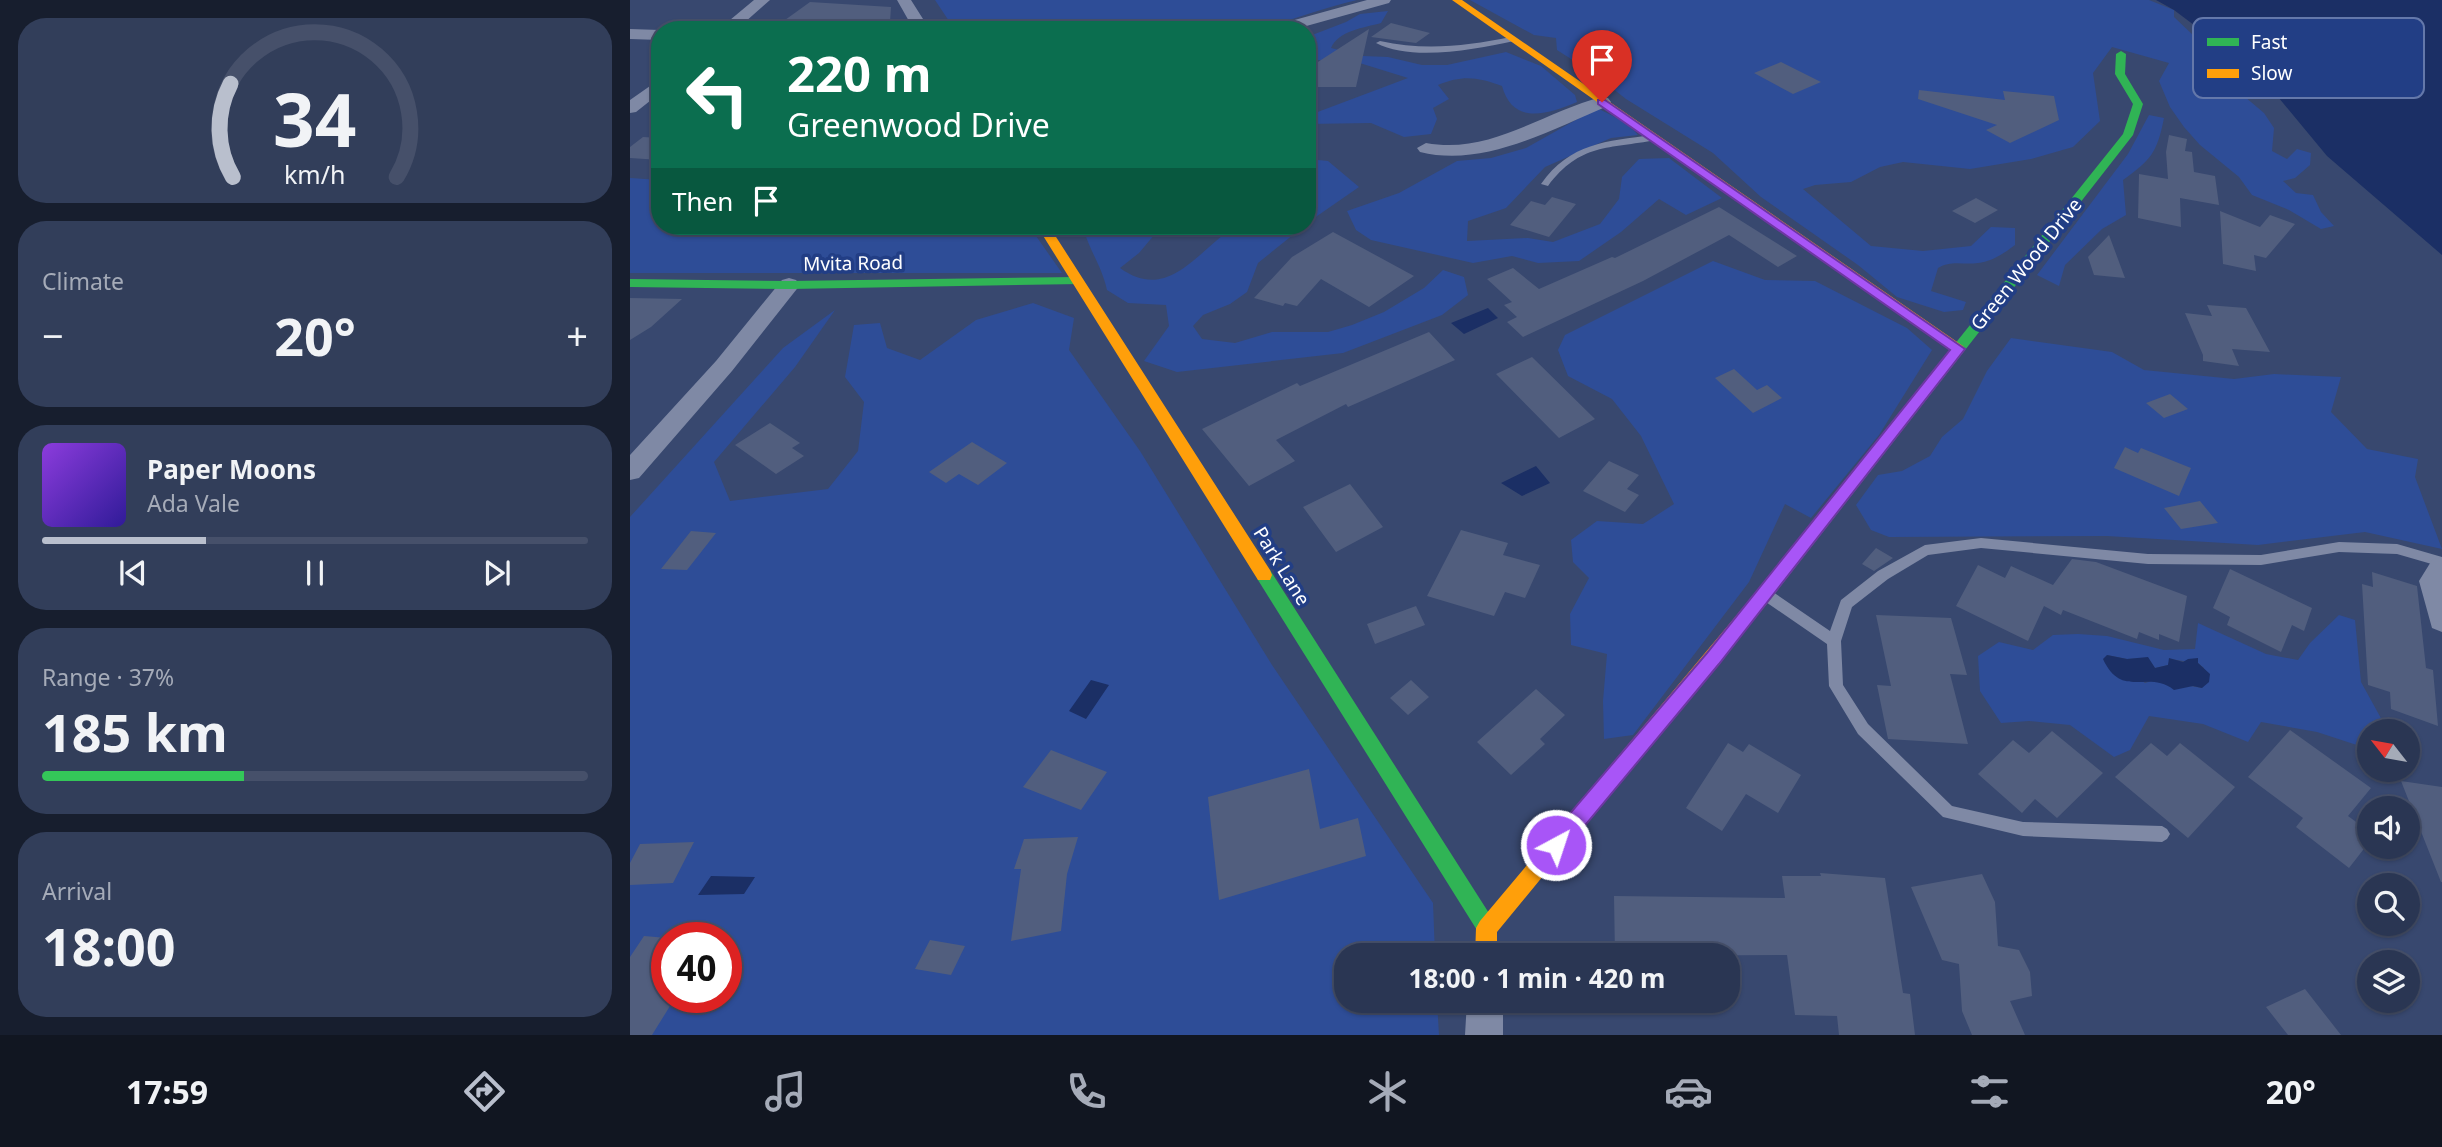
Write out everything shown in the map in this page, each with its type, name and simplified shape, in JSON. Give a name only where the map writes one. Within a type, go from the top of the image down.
[{"type":"street","points":[[737,21],[763,0]]},
{"type":"street","points":[[904,0],[917,21]]},
{"type":"street","points":[[1307,21],[1384,0]]},
{"type":"street","points":[[1456,0],[1958,349]]},
{"type":"street","points":[[630,34],[651,35]]},
{"type":"street","name":"Green Wood Drive","points":[[1487,928],[1765,594],[2133,126],[2138,104],[2119,71],[2121,54]]},
{"type":"street","points":[[630,108],[651,91]]},
{"type":"street","points":[[1426,148],[1452,153],[1477,150],[1602,102]]},
{"type":"street","name":"Park Lane","points":[[1049,235],[1487,928]]},
{"type":"street","name":"Mvita Road","points":[[630,283],[789,285],[1077,281]]},
{"type":"street","points":[[630,471],[716,375],[789,285]]},
{"type":"street","points":[[2442,568],[2433,581],[2442,620]]},
{"type":"street","points":[[1486,943],[1487,928]]},
{"type":"street","points":[[1484,1035],[1485,1013]]},
{"type":"lane","points":[[1380,43],[1434,52],[1511,39]]},
{"type":"lane","points":[[1545,184],[1560,163],[1583,150],[1653,138]]},
{"type":"lane","points":[[2162,834],[2023,829],[1948,812],[1863,729],[1836,686],[1834,641],[1846,604],[1882,575],[1925,550],[1981,542],[2148,559],[2261,560],[2339,547],[2397,548],[2442,562]]},
{"type":"lane","points":[[1765,594],[1834,641]]},
{"type":"shaded area","points":[[935,0],[1357,0],[1285,21],[949,21]]},
{"type":"shaded area","points":[[1470,0],[2149,0],[2174,10],[2174,17],[2193,35],[2193,98],[2246,98],[2264,113],[2274,128],[2272,151],[2287,159],[2297,149],[2311,153],[2310,165],[2295,178],[2283,181],[2296,193],[2313,195],[2321,212],[2334,226],[2321,229],[2289,210],[2252,195],[2239,177],[2200,145],[2170,107],[2159,81],[2169,63],[2112,47],[2093,73],[2100,121],[2073,147],[2031,159],[1970,169],[1903,162],[1880,167],[1851,182],[1815,185],[1803,189],[1871,246],[1923,251],[1971,246],[1991,227],[2015,228],[2015,245],[1998,257],[1983,262],[1952,263],[1938,268],[1931,291],[1966,302],[1963,310],[1944,312],[1897,297],[1858,265],[1761,197],[1713,153],[1626,99],[1557,50],[1556,38],[1534,35]]},
{"type":"shaded area","points":[[2156,0],[2442,0],[2442,255],[2327,156],[2279,98],[2424,98],[2424,18],[2193,18],[2193,24]]},
{"type":"shaded area","points":[[1388,11],[1381,23],[1346,33],[1331,48],[1422,65],[1447,65],[1506,52],[1541,66],[1575,95],[1577,102],[1543,113],[1523,112],[1507,99],[1502,86],[1477,79],[1463,79],[1438,85],[1449,99],[1433,108],[1437,119],[1431,134],[1404,137],[1371,123],[1316,124],[1316,113],[1408,78],[1350,60],[1316,60],[1316,34],[1360,14]]},
{"type":"shaded area","points":[[1597,108],[1627,123],[1638,135],[1611,138],[1545,167],[1506,208],[1468,221],[1467,241],[1528,238],[1553,242],[1600,224],[1619,199],[1622,177],[1639,159],[1669,158],[1722,198],[1686,215],[1659,199],[1621,232],[1579,261],[1538,263],[1512,256],[1473,263],[1371,240],[1356,230],[1347,211],[1399,193],[1457,161],[1491,158],[1526,148]]},
{"type":"shaded area","points":[[2149,115],[2164,118],[2151,155],[2123,180],[2126,215],[2102,229],[2065,265],[2059,286],[2037,275],[2128,154]]},
{"type":"shaded area","points":[[1316,161],[1328,161],[1359,187],[1316,217]]},
{"type":"shaded area","points":[[630,178],[651,179],[651,235],[1035,235],[1062,273],[630,273]]},
{"type":"shaded area","points":[[1086,235],[1154,235],[1139,253],[1120,268],[1135,277],[1150,280],[1175,273],[1223,235],[1293,235],[1258,263],[1247,292],[1230,304],[1203,315],[1193,326],[1202,339],[1235,343],[1272,332],[1328,332],[1384,312],[1424,288],[1443,270],[1464,277],[1468,295],[1442,315],[1343,353],[1177,372],[1144,361],[1169,326],[1166,305],[1128,303],[1107,290]]},
{"type":"shaded area","points":[[1713,261],[1765,280],[1815,281],[1907,328],[1932,350],[1879,435],[1811,518],[1785,504],[1749,582],[1633,735],[1604,739],[1603,701],[1607,654],[1571,645],[1570,614],[1589,578],[1573,562],[1571,540],[1597,521],[1643,524],[1674,504],[1641,436],[1612,399],[1568,376],[1558,350],[1565,335]]},
{"type":"shaded area","points":[[1033,303],[1074,318],[1069,350],[1140,451],[1272,665],[1433,903],[1435,943],[1334,943],[1334,1013],[1438,1013],[1439,1035],[630,1035],[630,517],[783,348],[835,310],[795,367],[714,462],[730,501],[828,489],[858,451],[864,402],[845,377],[854,325],[880,323],[887,348],[920,360],[976,320]]},
{"type":"shaded area","points":[[1488,308],[1498,318],[1464,334],[1451,323]]},
{"type":"shaded area","points":[[2011,338],[2112,352],[2144,370],[2234,379],[2274,374],[2341,377],[2331,412],[2367,449],[2418,459],[2415,477],[2442,549],[2365,532],[2258,545],[2107,536],[1889,537],[1871,530],[1856,505],[1878,475],[1902,471],[1930,456],[1942,437],[1963,419],[1987,371]]},
{"type":"shaded area","points":[[1536,466],[1550,483],[1522,496],[1501,483]]},
{"type":"shaded area","points":[[2339,615],[2355,620],[2361,682],[2381,719],[2357,719],[2357,745],[2317,732],[2261,722],[2248,742],[2203,724],[2149,716],[2130,750],[2114,757],[2070,725],[2029,721],[2001,723],[1980,691],[1978,656],[1999,642],[2033,650],[2053,635],[2078,634],[2107,636],[2164,650],[2195,649],[2198,623],[2266,654],[2298,660],[2310,643]],"holes":[[[2107,655],[2127,659],[2148,658],[2155,668],[2168,665],[2170,659],[2198,663],[2204,668],[2202,688],[2155,680],[2145,683]]]},
{"type":"shaded area","points":[[2107,655],[2127,659],[2148,657],[2155,668],[2168,665],[2169,658],[2183,662],[2198,658],[2198,663],[2210,674],[2209,682],[2202,688],[2193,686],[2174,690],[2155,682],[2127,681],[2110,671],[2103,659]]},
{"type":"shaded area","points":[[1091,680],[1109,685],[1086,719],[1069,711]]},
{"type":"shaded area","points":[[711,876],[755,877],[744,894],[698,895]]},
{"type":"building","points":[[810,2],[891,7],[890,21],[785,20]]},
{"type":"building","points":[[1391,23],[1430,33],[1416,43],[1371,37]]},
{"type":"building","points":[[1369,29],[1356,87],[1316,87],[1316,63]]},
{"type":"building","points":[[1781,62],[1821,82],[1793,94],[1754,73]]},
{"type":"building","points":[[1919,90],[2005,100],[2003,91],[2054,96],[2059,120],[2010,143],[1986,130],[1997,125],[1918,99]]},
{"type":"building","points":[[2169,135],[2187,139],[2185,151],[2192,152],[2194,172],[2215,176],[2219,205],[2180,198],[2181,227],[2138,218],[2139,174],[2168,179],[2166,152]]},
{"type":"building","points":[[643,137],[651,137],[651,159],[630,158],[630,147]]},
{"type":"building","points":[[1552,197],[1576,204],[1549,237],[1510,225],[1531,201],[1545,205]]},
{"type":"building","points":[[1976,198],[1998,210],[1975,223],[1952,211]]},
{"type":"building","points":[[1719,207],[1797,256],[1778,267],[1729,235],[1643,281],[1523,337],[1507,322],[1517,317],[1504,305],[1512,302],[1487,279],[1513,268],[1539,289],[1615,258]]},
{"type":"building","points":[[2220,211],[2260,227],[2270,215],[2295,224],[2266,258],[2254,255],[2256,271],[2223,264]]},
{"type":"building","points":[[1333,232],[1414,276],[1369,307],[1321,279],[1297,306],[1285,303],[1283,306],[1254,298],[1292,257]]},
{"type":"building","points":[[2109,235],[2125,278],[2094,275],[2088,257]]},
{"type":"building","points":[[630,298],[682,299],[651,327],[630,340]]},
{"type":"building","points":[[2207,305],[2246,308],[2270,352],[2232,349],[2239,366],[2203,361],[2203,355],[2185,313],[2212,316]]},
{"type":"building","points":[[1429,332],[1455,360],[1348,407],[1346,404],[1276,440],[1295,461],[1249,486],[1202,429],[1297,383],[1300,386]]},
{"type":"building","points":[[1532,357],[1595,419],[1559,438],[1496,374]]},
{"type":"building","points":[[1734,369],[1757,390],[1767,385],[1782,398],[1753,413],[1715,378]]},
{"type":"building","points":[[2170,394],[2188,409],[2164,418],[2146,403]]},
{"type":"building","points":[[770,423],[800,443],[792,448],[804,456],[776,474],[735,445]]},
{"type":"building","points":[[972,442],[1007,463],[978,485],[959,474],[946,483],[929,472]]},
{"type":"building","points":[[2125,447],[2138,453],[2141,448],[2191,468],[2179,496],[2114,468]]},
{"type":"building","points":[[1609,461],[1639,475],[1627,489],[1639,495],[1625,512],[1583,491]]},
{"type":"building","points":[[1350,484],[1383,527],[1336,552],[1303,507]]},
{"type":"building","points":[[2200,501],[2218,523],[2181,529],[2164,508]]},
{"type":"building","points":[[1461,530],[1508,543],[1503,555],[1540,565],[1525,598],[1505,592],[1494,616],[1427,596]]},
{"type":"building","points":[[691,531],[716,533],[687,570],[661,569]]},
{"type":"building","points":[[1876,548],[1893,558],[1874,571],[1862,564]]},
{"type":"building","points":[[2072,559],[2096,562],[2187,596],[2179,642],[2159,634],[2159,640],[2139,632],[2137,639],[2063,610],[2061,615],[2044,606],[2028,641],[1956,606],[1978,565],[2005,578],[2011,566],[2053,585]]},
{"type":"building","points":[[2230,569],[2312,608],[2304,631],[2292,625],[2281,652],[2227,625],[2230,617],[2213,608]]},
{"type":"building","points":[[2372,572],[2417,586],[2426,668],[2433,670],[2438,726],[2391,709],[2390,692],[2368,685],[2362,584],[2373,587]]},
{"type":"building","points":[[1416,606],[1425,625],[1375,644],[1367,624]]},
{"type":"building","points":[[1876,615],[1951,618],[1967,675],[1950,674],[1968,744],[1888,739],[1877,685],[1891,686]]},
{"type":"building","points":[[1411,680],[1429,697],[1408,715],[1390,698]]},
{"type":"building","points":[[1536,689],[1565,715],[1540,739],[1545,744],[1511,775],[1477,742]]},
{"type":"building","points":[[2290,730],[2357,778],[2357,782],[2363,782],[2371,788],[2364,796],[2357,796],[2357,805],[2348,816],[2357,823],[2357,858],[2349,868],[2296,827],[2303,818],[2248,777]]},
{"type":"building","points":[[2052,731],[2103,773],[2057,818],[2035,799],[2022,813],[1978,774],[2013,740],[2029,753]]},
{"type":"building","points":[[1728,743],[1743,752],[1749,744],[1801,775],[1778,813],[1746,794],[1722,831],[1686,808]]},
{"type":"building","points":[[2151,743],[2167,756],[2180,743],[2235,787],[2188,838],[2115,777]]},
{"type":"building","points":[[1051,750],[1107,772],[1081,810],[1023,787]]},
{"type":"building","points":[[1309,769],[1320,829],[1358,818],[1366,856],[1219,900],[1208,797]]},
{"type":"building","points":[[2401,782],[2442,787],[2442,882],[2420,829],[2420,796],[2407,796]]},
{"type":"building","points":[[1078,837],[1067,874],[1061,931],[1011,941],[1021,869],[1014,869],[1024,839]]},
{"type":"building","points":[[694,842],[673,883],[630,885],[630,863],[640,844]]},
{"type":"building","points":[[1820,873],[1885,878],[1903,993],[1910,994],[1915,1035],[1839,1035],[1837,1016],[1795,1015],[1787,955],[1740,955],[1740,943],[1615,943],[1614,896],[1785,898],[1782,876],[1821,876]]},
{"type":"building","points":[[1982,874],[1995,902],[1998,946],[2019,950],[2030,972],[2032,996],[2010,1001],[2025,1035],[1972,1035],[1962,1011],[1959,964],[1942,960],[1911,887]]},
{"type":"building","points":[[644,936],[651,937],[651,1013],[666,1013],[652,1035],[630,1035],[630,957]]},
{"type":"building","points":[[930,940],[965,946],[951,975],[915,969]]},
{"type":"building","points":[[2305,989],[2341,1035],[2288,1035],[2266,1007]]},
{"type":"traffic: fast","points":[[1763,596],[2128,135],[2138,104],[2120,74],[2121,54]]},
{"type":"traffic: fast","points":[[630,283],[789,285],[1077,281]]},
{"type":"traffic: fast","points":[[1264,575],[1487,928]]},
{"type":"traffic: slow","points":[[1456,0],[1958,349]]},
{"type":"traffic: slow","points":[[1049,235],[1264,575]]},
{"type":"traffic: slow","points":[[1486,943],[1487,928],[1763,596]]},
{"type":"route","points":[[1556,845],[1713,659],[1958,349],[1602,102]]}]
